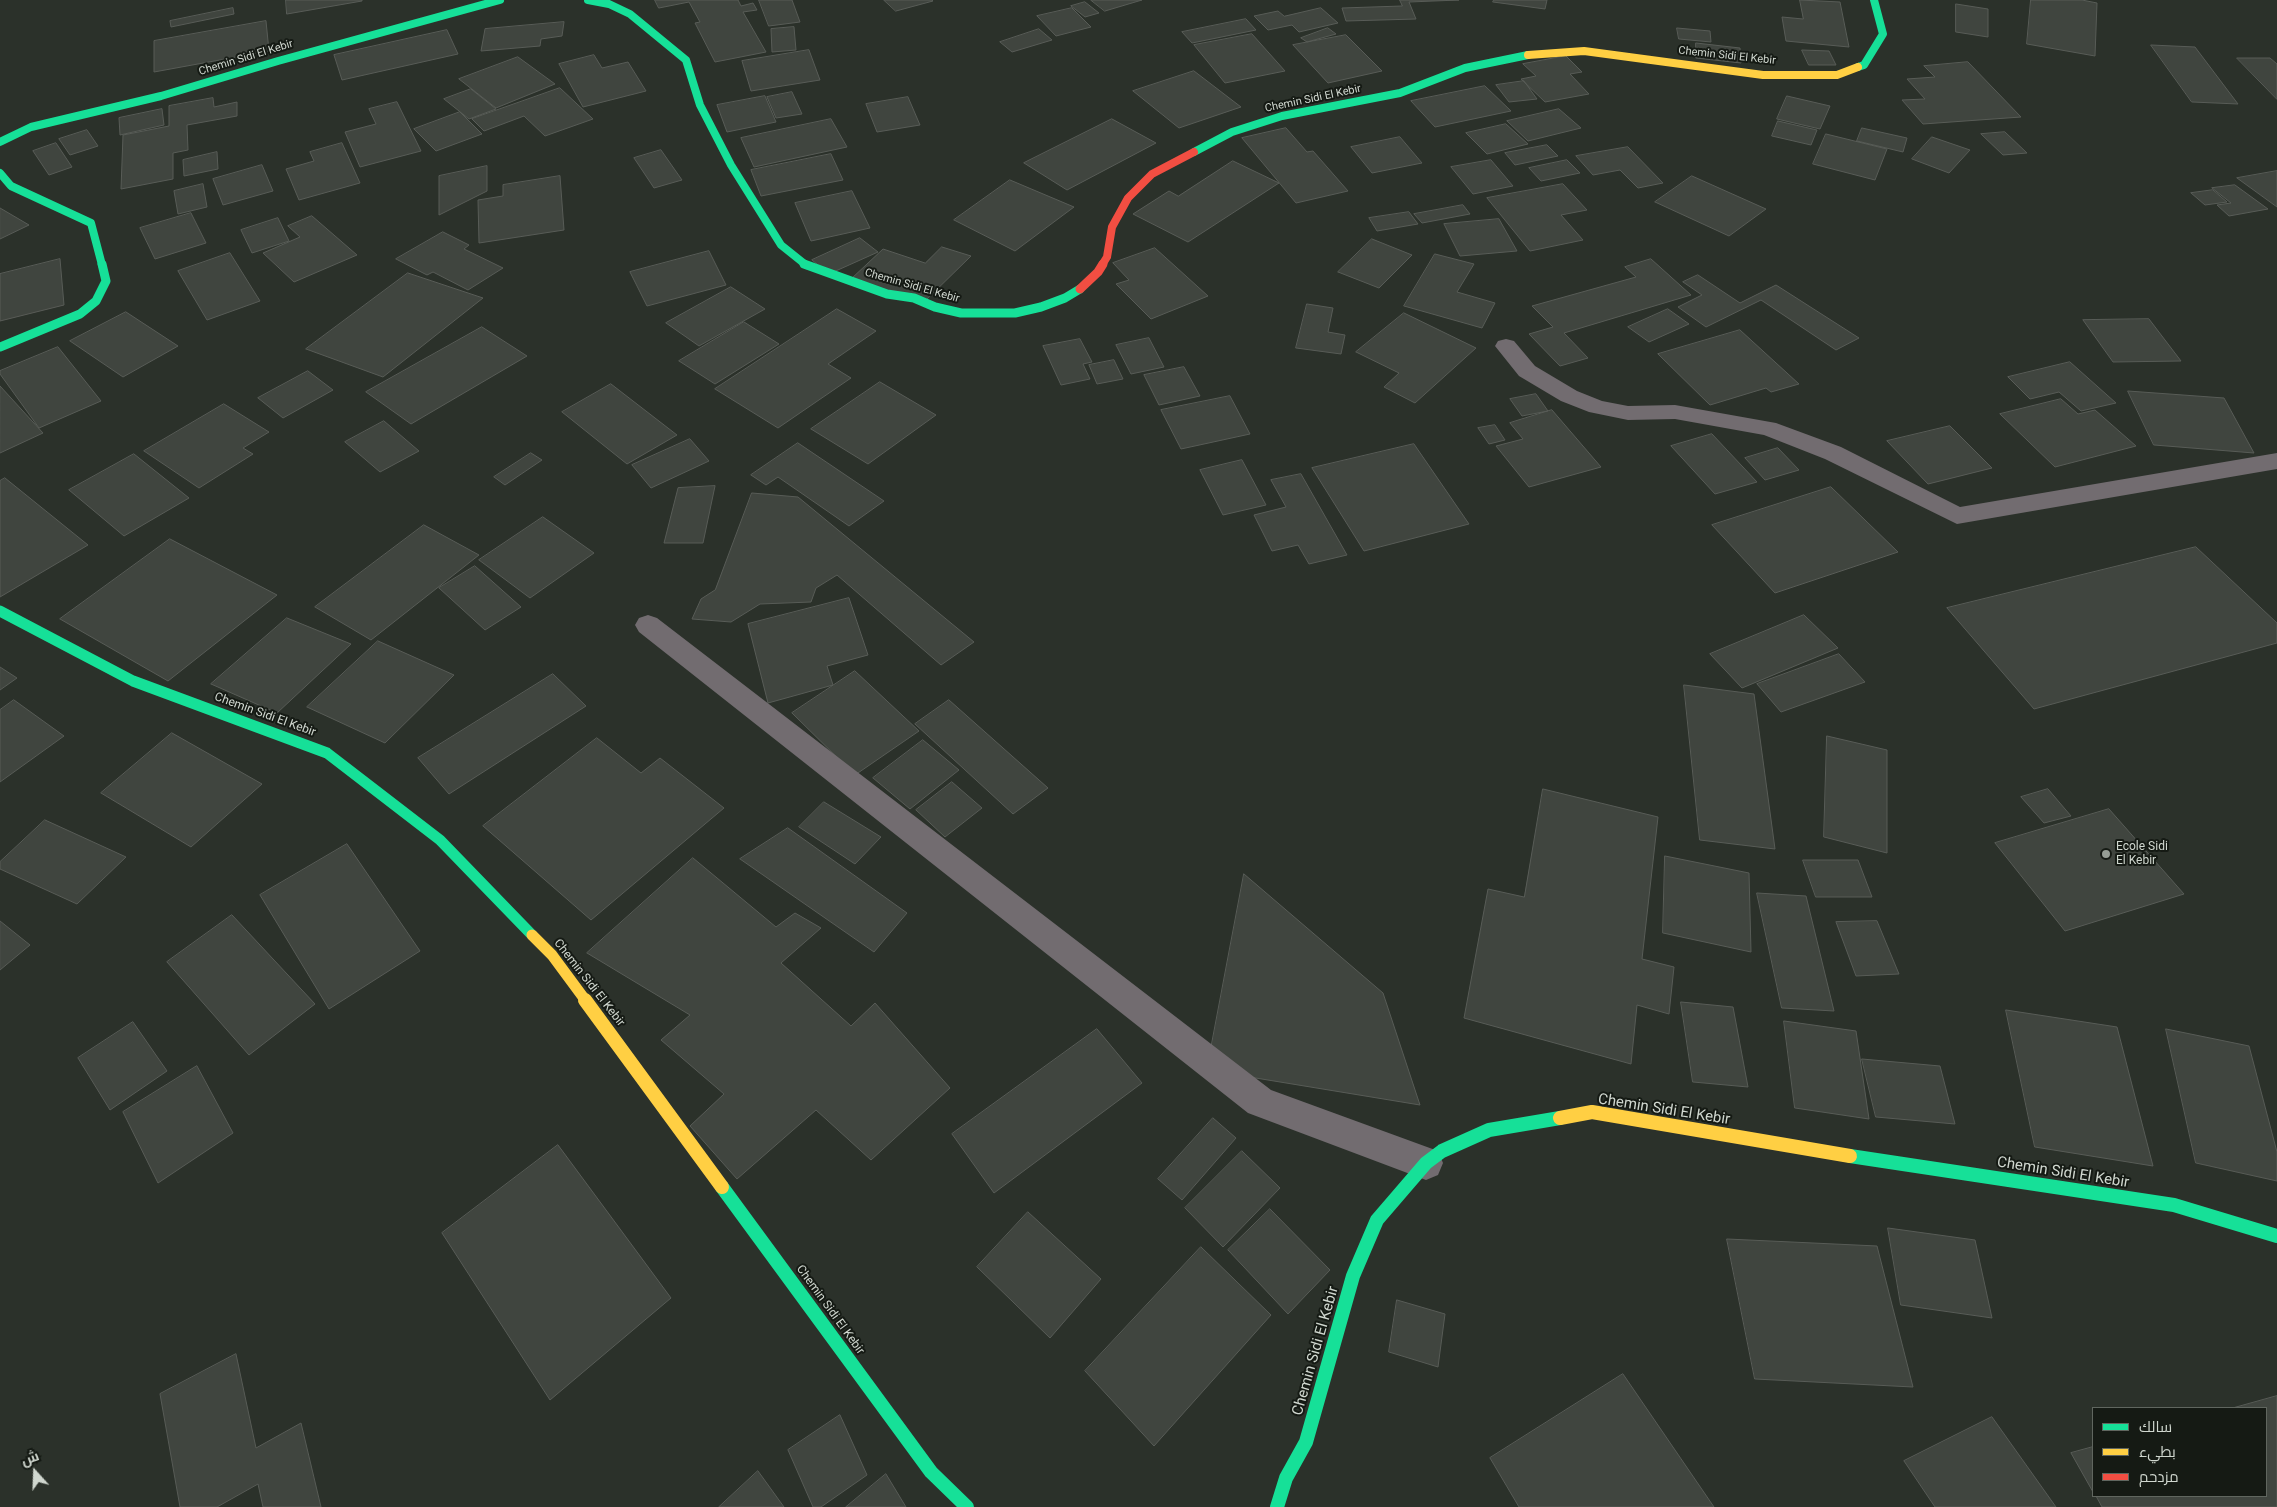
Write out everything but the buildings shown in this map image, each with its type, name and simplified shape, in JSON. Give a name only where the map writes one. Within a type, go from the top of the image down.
[{"type":"street","name":"Chemin Sidi El Kebir","points":[[0,142],[10,135],[31,127],[162,96],[288,58],[487,2],[500,0]]},
{"type":"street","name":"Chemin Sidi El Kebir","points":[[588,0],[609,4],[630,14],[686,60],[700,106],[731,165],[781,245],[805,265],[887,294],[914,298],[936,307],[960,313],[988,314],[1015,313],[1041,307],[1065,298],[1084,286],[1098,272],[1107,257],[1112,227],[1128,198],[1152,174],[1232,132],[1282,116],[1400,93],[1465,68],[1528,55],[1584,51],[1763,75],[1837,75],[1864,65],[1883,34],[1874,0]]},
{"type":"street","points":[[0,172],[10,186],[91,223],[106,281],[104,290],[97,299],[76,317],[0,348]]},
{"type":"street","points":[[1506,346],[1527,371],[1569,396],[1628,413],[1675,412],[1768,428],[1833,453],[1957,516],[2277,461]]},
{"type":"street","name":"Chemin Sidi El Kebir","points":[[0,611],[133,681],[327,753],[440,840],[552,955],[931,1472],[967,1507]]},
{"type":"street","points":[[648,625],[1260,1102],[1426,1164]]},
{"type":"street","name":"Chemin Sidi El Kebir","points":[[1277,1507],[1286,1478],[1306,1442],[1353,1276],[1376,1220],[1426,1164],[1442,1151],[1489,1130],[1592,1112],[1810,1150],[2174,1205],[2277,1236]]},
{"type":"traffic: fast","points":[[0,142],[31,127],[161,96],[278,61],[500,0]]},
{"type":"traffic: fast","points":[[588,0],[609,4],[630,14],[686,60],[700,105],[731,165],[781,245],[805,265],[887,294],[914,298],[935,307],[961,313],[1015,313],[1041,307],[1065,298],[1080,289]]},
{"type":"traffic: fast","points":[[1858,67],[1864,65],[1883,34],[1874,0]]},
{"type":"traffic: fast","points":[[1194,152],[1232,132],[1282,116],[1400,93],[1465,68],[1528,55]]},
{"type":"traffic: fast","points":[[0,173],[11,186],[91,223],[106,281],[96,301],[80,314],[0,347]]},
{"type":"traffic: fast","points":[[0,611],[133,681],[327,753],[440,840],[532,935]]},
{"type":"traffic: fast","points":[[1277,1507],[1286,1478],[1306,1442],[1353,1276],[1377,1220],[1426,1163],[1442,1151],[1489,1130],[1560,1118]]},
{"type":"traffic: fast","points":[[1850,1156],[2174,1205],[2277,1236]]},
{"type":"traffic: fast","points":[[722,1187],[931,1472],[967,1507]]},
{"type":"traffic: slow","points":[[1528,55],[1584,51],[1763,75],[1837,75],[1858,67]]},
{"type":"traffic: slow","points":[[532,935],[552,955],[722,1187]]},
{"type":"traffic: slow","points":[[1560,1118],[1592,1112],[1850,1156]]},
{"type":"traffic: jam","points":[[1080,289],[1098,272],[1107,257],[1112,227],[1128,198],[1152,174],[1194,152]]},
{"type":"place","name":"Ecole Sidi El Kebir","points":[[2106,854]]}]
